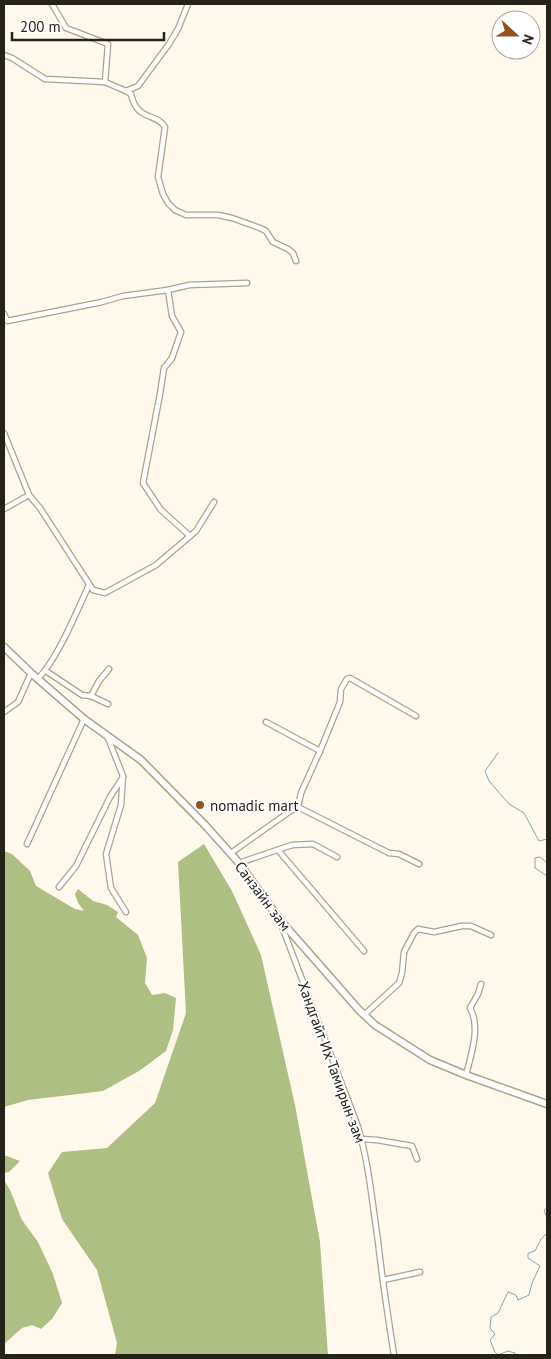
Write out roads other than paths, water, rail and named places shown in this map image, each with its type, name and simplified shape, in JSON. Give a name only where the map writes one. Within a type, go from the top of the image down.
[{"type":"main road","name":"Санзайн зам","points":[[4,646],[38,680],[84,719],[141,760],[205,825],[239,862],[280,920],[364,1015],[376,1025],[430,1060],[547,1104]]},
{"type":"street","points":[[52,4],[66,28],[108,44],[106,82]]},
{"type":"street","points":[[126,91],[138,86],[169,44],[178,29],[188,4]]},
{"type":"street","points":[[4,55],[45,79],[106,82],[131,94],[133,104],[137,109],[146,116],[162,123],[165,127],[158,177],[168,203],[175,210],[186,215],[218,215],[260,228],[266,231],[273,242],[293,253],[296,261]]},
{"type":"street","points":[[4,314],[7,321],[123,296],[189,285],[247,283]]},
{"type":"street","points":[[168,290],[172,316],[180,332],[172,358],[164,368],[142,483],[161,510],[190,536]]},
{"type":"street","points":[[4,433],[29,495],[40,508],[89,585],[96,591],[105,593],[156,564],[196,531],[214,502]]},
{"type":"street","points":[[4,509],[29,495]]},
{"type":"street","points":[[38,680],[46,671],[89,585]]},
{"type":"street","points":[[91,696],[99,680],[109,669]]},
{"type":"street","points":[[46,671],[82,695],[91,696],[108,704]]},
{"type":"street","points":[[4,712],[18,702],[31,673]]},
{"type":"street","points":[[231,853],[298,807],[301,793],[340,702],[341,689],[347,679],[350,678],[416,716]]},
{"type":"street","points":[[26,844],[84,719]]},
{"type":"street","points":[[266,722],[320,751]]},
{"type":"street","points":[[108,736],[124,776],[121,805],[106,854],[110,888],[126,912]]},
{"type":"street","points":[[59,887],[76,866],[110,797],[124,776]]},
{"type":"street","points":[[298,807],[390,853],[399,854],[419,864]]},
{"type":"street","points":[[239,862],[292,845],[312,844],[337,857]]},
{"type":"street","points":[[278,850],[364,951]]},
{"type":"street","name":"Хандгайт Их Тамирын зам","points":[[280,920],[362,1139],[394,1355]]},
{"type":"street","points":[[364,1015],[399,983],[404,952],[418,929],[434,932],[471,926],[491,935]]},
{"type":"street","points":[[466,1075],[472,1050],[475,1024],[470,1008],[481,984]]},
{"type":"street","points":[[362,1139],[412,1146],[417,1159]]},
{"type":"street","points":[[382,1280],[420,1272]]},
{"type":"waterway","points":[[498,753],[485,771],[489,781],[509,804],[524,813],[539,841],[547,839]]},
{"type":"waterway","points":[[547,863],[540,857],[535,858],[535,868],[547,876]]},
{"type":"waterway","points":[[547,1208],[544,1210],[547,1218]]},
{"type":"waterway","points":[[515,1355],[515,1353],[508,1351],[498,1355],[495,1352],[490,1340],[495,1334],[490,1328],[491,1317],[498,1313],[508,1292],[516,1295],[518,1300],[529,1295],[540,1266],[528,1258],[528,1253],[535,1251],[541,1239],[547,1233]]},
{"type":"place","name":"nomadic mart","points":[[200,805]]}]
